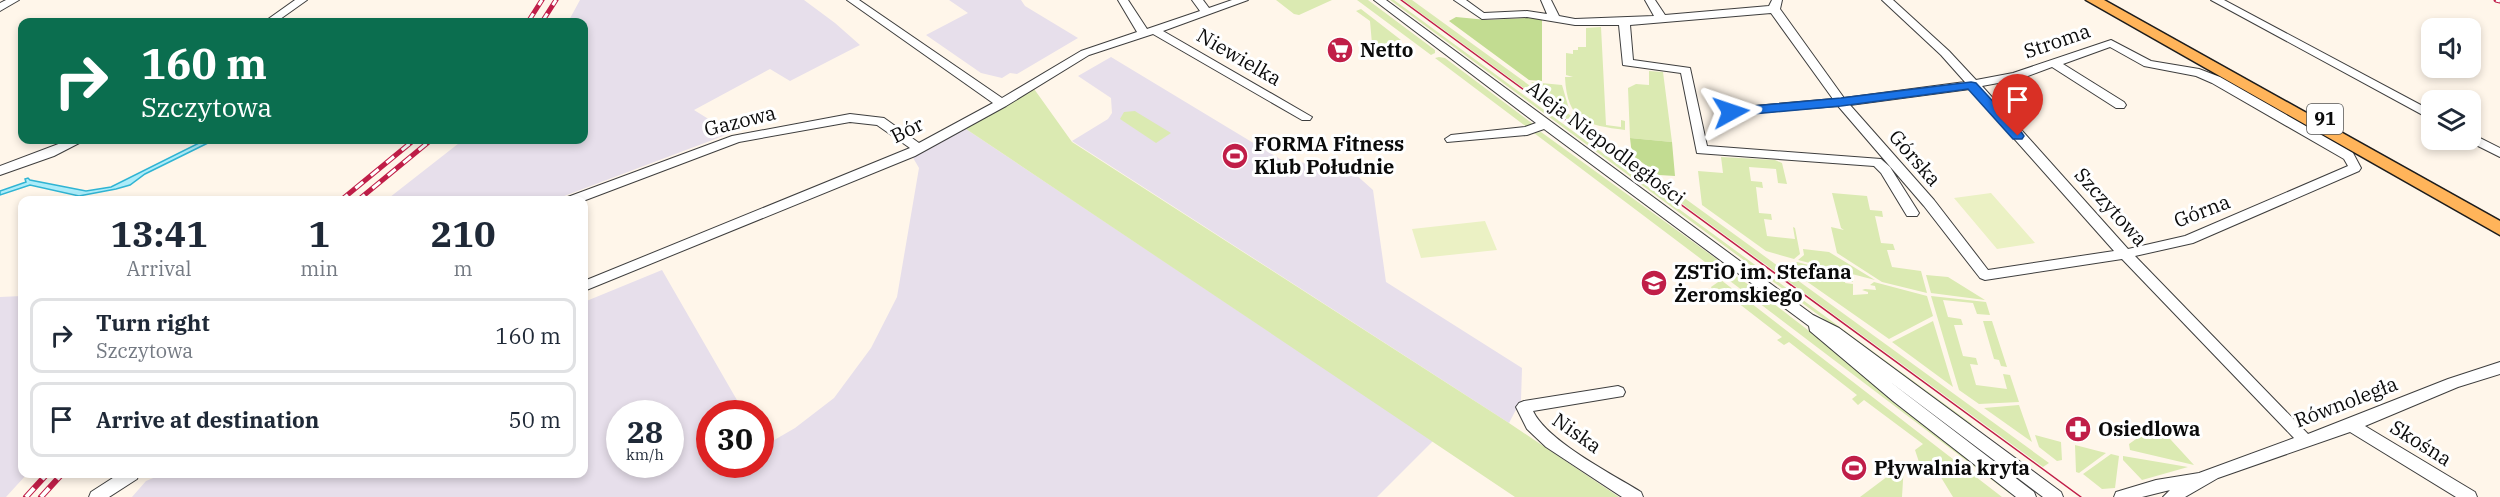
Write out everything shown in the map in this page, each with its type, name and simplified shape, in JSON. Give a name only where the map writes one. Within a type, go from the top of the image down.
[{"type":"main road","name":"91","points":[[2093,0],[2500,229]]},
{"type":"main road","name":"91","points":[[2113,0],[2500,217]]},
{"type":"street","points":[[0,8],[14,0]]},
{"type":"street","points":[[274,18],[302,0]]},
{"type":"street","points":[[852,0],[1002,104]]},
{"type":"street","points":[[1123,0],[1149,31]]},
{"type":"street","points":[[1197,0],[1207,12]]},
{"type":"street","name":"Bór","points":[[588,284],[919,149],[1002,104],[1052,71],[1085,53],[1243,0]]},
{"type":"street","name":"Aleja Niepodległości","points":[[1378,0],[1808,319],[1834,332],[2055,497]]},
{"type":"street","points":[[1459,0],[1482,16],[1527,14],[1575,22],[1661,18],[1775,4]]},
{"type":"street","points":[[1546,0],[1554,17]]},
{"type":"street","points":[[1650,0],[1661,18]]},
{"type":"street","name":"Szczytowa","points":[[1887,0],[1928,35],[2125,254],[2306,441]]},
{"type":"street","points":[[2216,0],[2421,110]]},
{"type":"street","name":"Górska","points":[[1775,4],[1841,102],[1929,203],[1985,275]]},
{"type":"street","points":[[1624,21],[1627,63],[1686,70],[1701,150],[1876,162],[1882,165],[1912,213]]},
{"type":"street","name":"Niewielka","points":[[1149,31],[1306,117]]},
{"type":"street","name":"Stroma","points":[[1731,112],[1841,102],[1971,85],[2016,76],[2111,43],[2148,64],[2199,73],[2216,80],[2349,156],[2355,168]]},
{"type":"street","points":[[2055,64],[2120,105]]},
{"type":"street","name":"Gazowa","points":[[583,196],[736,139],[850,118],[880,121],[919,149]]},
{"type":"street","points":[[1451,139],[1527,131],[1545,124]]},
{"type":"street","points":[[2481,143],[2500,153]]},
{"type":"street","points":[[0,171],[70,144]]},
{"type":"street","name":"Górna","points":[[1985,275],[2125,254],[2188,240],[2355,168]]},
{"type":"street","name":"Aleja Niepodległości","points":[[1808,319],[1823,336],[1898,397],[2028,497]]},
{"type":"street","name":"Równoległa","points":[[2122,497],[2157,486],[2207,476],[2351,424],[2453,383],[2500,368]]},
{"type":"street","name":"Niska","points":[[1618,392],[1524,407],[1532,425],[1551,443],[1635,497]]},
{"type":"street","name":"Skośna","points":[[2351,424],[2469,497]]},
{"type":"street","name":"Równoległa","points":[[2171,497],[2207,476]]},
{"type":"street","points":[[97,497],[125,478]]},
{"type":"shaded area","points":[[580,0],[804,0],[860,45],[790,81],[770,69],[694,110],[731,133],[564,196],[391,196],[458,144],[588,144],[588,18],[570,18]]},
{"type":"shaded area","points":[[949,0],[1021,0],[1025,6],[1078,38],[1017,74],[1010,73],[1002,78],[981,73],[926,35],[968,13]]},
{"type":"shaded area","points":[[1111,57],[1285,162],[1344,164],[1373,190],[1386,282],[1522,368],[1521,400],[1509,423],[1072,141],[1108,119],[1112,113],[1111,98],[1078,76]]},
{"type":"shaded area","points":[[963,127],[1433,441],[1377,497],[132,497],[146,481],[153,478],[588,478],[588,300],[662,270],[737,400],[696,400],[696,478],[774,478],[774,440],[795,428],[834,398],[871,348],[897,297],[919,168],[912,156]]},
{"type":"shaded area","points":[[18,296],[18,478],[23,478],[6,497],[0,497],[0,297]]},
{"type":"green space","points":[[1276,0],[1332,0],[1299,15],[1294,14]]},
{"type":"green space","points":[[1357,0],[1368,0],[1435,50],[1435,53],[1431,55]]},
{"type":"green space","points":[[1390,0],[1394,0],[1972,424],[1969,426]]},
{"type":"green space","points":[[1403,0],[1412,0],[2049,463],[2043,467]]},
{"type":"green space","points":[[1361,9],[1401,40],[1381,45],[1372,44],[1370,21],[1356,11]]},
{"type":"green space","points":[[1456,17],[1487,20],[1542,19],[1542,81],[1529,80],[1449,21]]},
{"type":"green space","points":[[1601,27],[1606,125],[1621,127],[1621,120],[1625,121],[1625,130],[1600,126],[1582,119],[1570,104],[1567,92],[1565,77],[1573,77],[1566,75],[1566,53],[1573,54],[1573,50],[1578,50],[1578,47],[1586,47],[1586,28]]},
{"type":"green space","points":[[1435,58],[1445,58],[1533,124],[1528,128]]},
{"type":"green space","points":[[1649,71],[1663,72],[1672,142],[1630,138],[1628,88],[1636,84],[1649,85]]},
{"type":"green space","points":[[1531,82],[1562,85],[1569,109]]},
{"type":"green space","points":[[1032,86],[1072,142],[1509,423],[1619,497],[1515,497],[963,127]]},
{"type":"green space","points":[[1135,111],[1171,133],[1156,143],[1120,119],[1124,112]]},
{"type":"green space","points":[[1541,132],[1718,260],[1720,268],[1717,271],[1534,133]]},
{"type":"green space","points":[[1630,138],[1672,142],[1675,176],[1659,175],[1632,155]]},
{"type":"green space","points":[[1721,157],[1775,160],[1782,163],[1787,184],[1778,183],[1776,169],[1749,167],[1751,181],[1762,182],[1763,188],[1756,187],[1759,213],[1771,214],[1772,220],[1764,219],[1767,236],[1795,239],[1793,227],[1795,228],[1800,254],[1794,259],[1766,251],[1702,205],[1698,171],[1723,173]]},
{"type":"green space","points":[[1832,193],[1867,196],[1870,210],[1882,211],[1883,217],[1875,216],[1881,243],[1893,244],[1895,250],[1887,250],[1892,267],[1921,271],[1927,293],[1882,282],[1837,253],[1831,227],[1844,230],[1841,228]]},
{"type":"green space","points":[[1991,193],[2035,243],[1997,249],[1954,198]]},
{"type":"green space","points":[[1485,221],[1497,250],[1421,258],[1412,229]]},
{"type":"green space","points":[[1803,249],[1829,252],[1875,280],[1798,260],[1804,255]]},
{"type":"green space","points":[[1797,262],[1852,276],[1853,282],[1846,280],[1845,283],[1853,284],[1853,295],[1868,294],[1862,290],[1865,289],[1876,290],[1875,286],[1870,285],[1874,282],[1927,296],[1933,316],[1889,339],[1789,269]]},
{"type":"green space","points":[[1731,275],[1738,277],[1773,303],[2012,491],[2009,493],[1726,278]]},
{"type":"green space","points":[[1926,275],[1948,277],[1985,300],[1931,293]]},
{"type":"green space","points":[[1721,280],[2002,497],[1953,497],[1931,461],[1919,462],[1915,450],[1923,444],[1864,400],[1858,405],[1852,399],[1857,395],[1789,342],[1784,345],[1777,340],[1782,337],[1724,292],[1717,295],[1713,292],[1711,287]]},
{"type":"green space","points":[[1931,296],[1986,302],[1990,315],[1977,314],[1973,303],[1943,300],[1948,317],[1961,319],[1963,325],[1954,325],[1963,356],[1976,358],[1978,365],[1970,364],[1976,385],[2007,389],[2003,374],[2010,375],[2019,402],[1979,404],[1959,390]]},
{"type":"green space","points":[[1933,321],[1953,387],[1892,342]]},
{"type":"green space","points":[[1983,321],[1992,321],[2007,367],[2001,366],[1999,360],[1994,359]]},
{"type":"green space","points":[[2019,405],[2032,442],[1984,408]]},
{"type":"green space","points":[[2153,427],[2160,428],[2194,465],[2130,450],[2129,444]]},
{"type":"green space","points":[[2035,435],[2061,442],[2062,460],[2057,461],[2039,447]]},
{"type":"green space","points":[[2075,445],[2106,453],[2079,473],[2076,472]]},
{"type":"green space","points":[[2111,454],[2119,456],[2115,488],[2102,489],[2083,474]]},
{"type":"green space","points":[[2123,456],[2188,467],[2142,480],[2123,460]]},
{"type":"green space","points":[[1904,464],[1902,497],[1860,497]]},
{"type":"water","points":[[197,144],[206,144],[145,174],[130,185],[116,189],[79,196],[30,185],[0,195],[0,191],[26,182],[25,179],[28,178],[86,191],[111,187]]},
{"type":"tram line","points":[[1401,0],[2081,497]]},
{"type":"railway","points":[[531,18],[542,0]]},
{"type":"railway","points":[[545,18],[556,0]]},
{"type":"railway","points":[[2496,0],[2500,1]]},
{"type":"railway","points":[[346,196],[409,144]]},
{"type":"railway","points":[[363,196],[426,144]]},
{"type":"railway","points":[[26,497],[43,478]]},
{"type":"railway","points":[[41,497],[58,478]]},
{"type":"place","name":"Netto","points":[[1340,50]]},
{"type":"place","name":"FORMA Fitness Klub Południe","points":[[1235,156]]},
{"type":"place","name":"ZSTiO im. Stefana Żeromskiego","points":[[1654,283]]},
{"type":"place","name":"Osiedlowa","points":[[2078,429]]},
{"type":"place","name":"Pływalnia kryta","points":[[1854,468]]},
{"type":"route","points":[[1731,112],[1841,102],[1971,85],[2018,136]]}]
